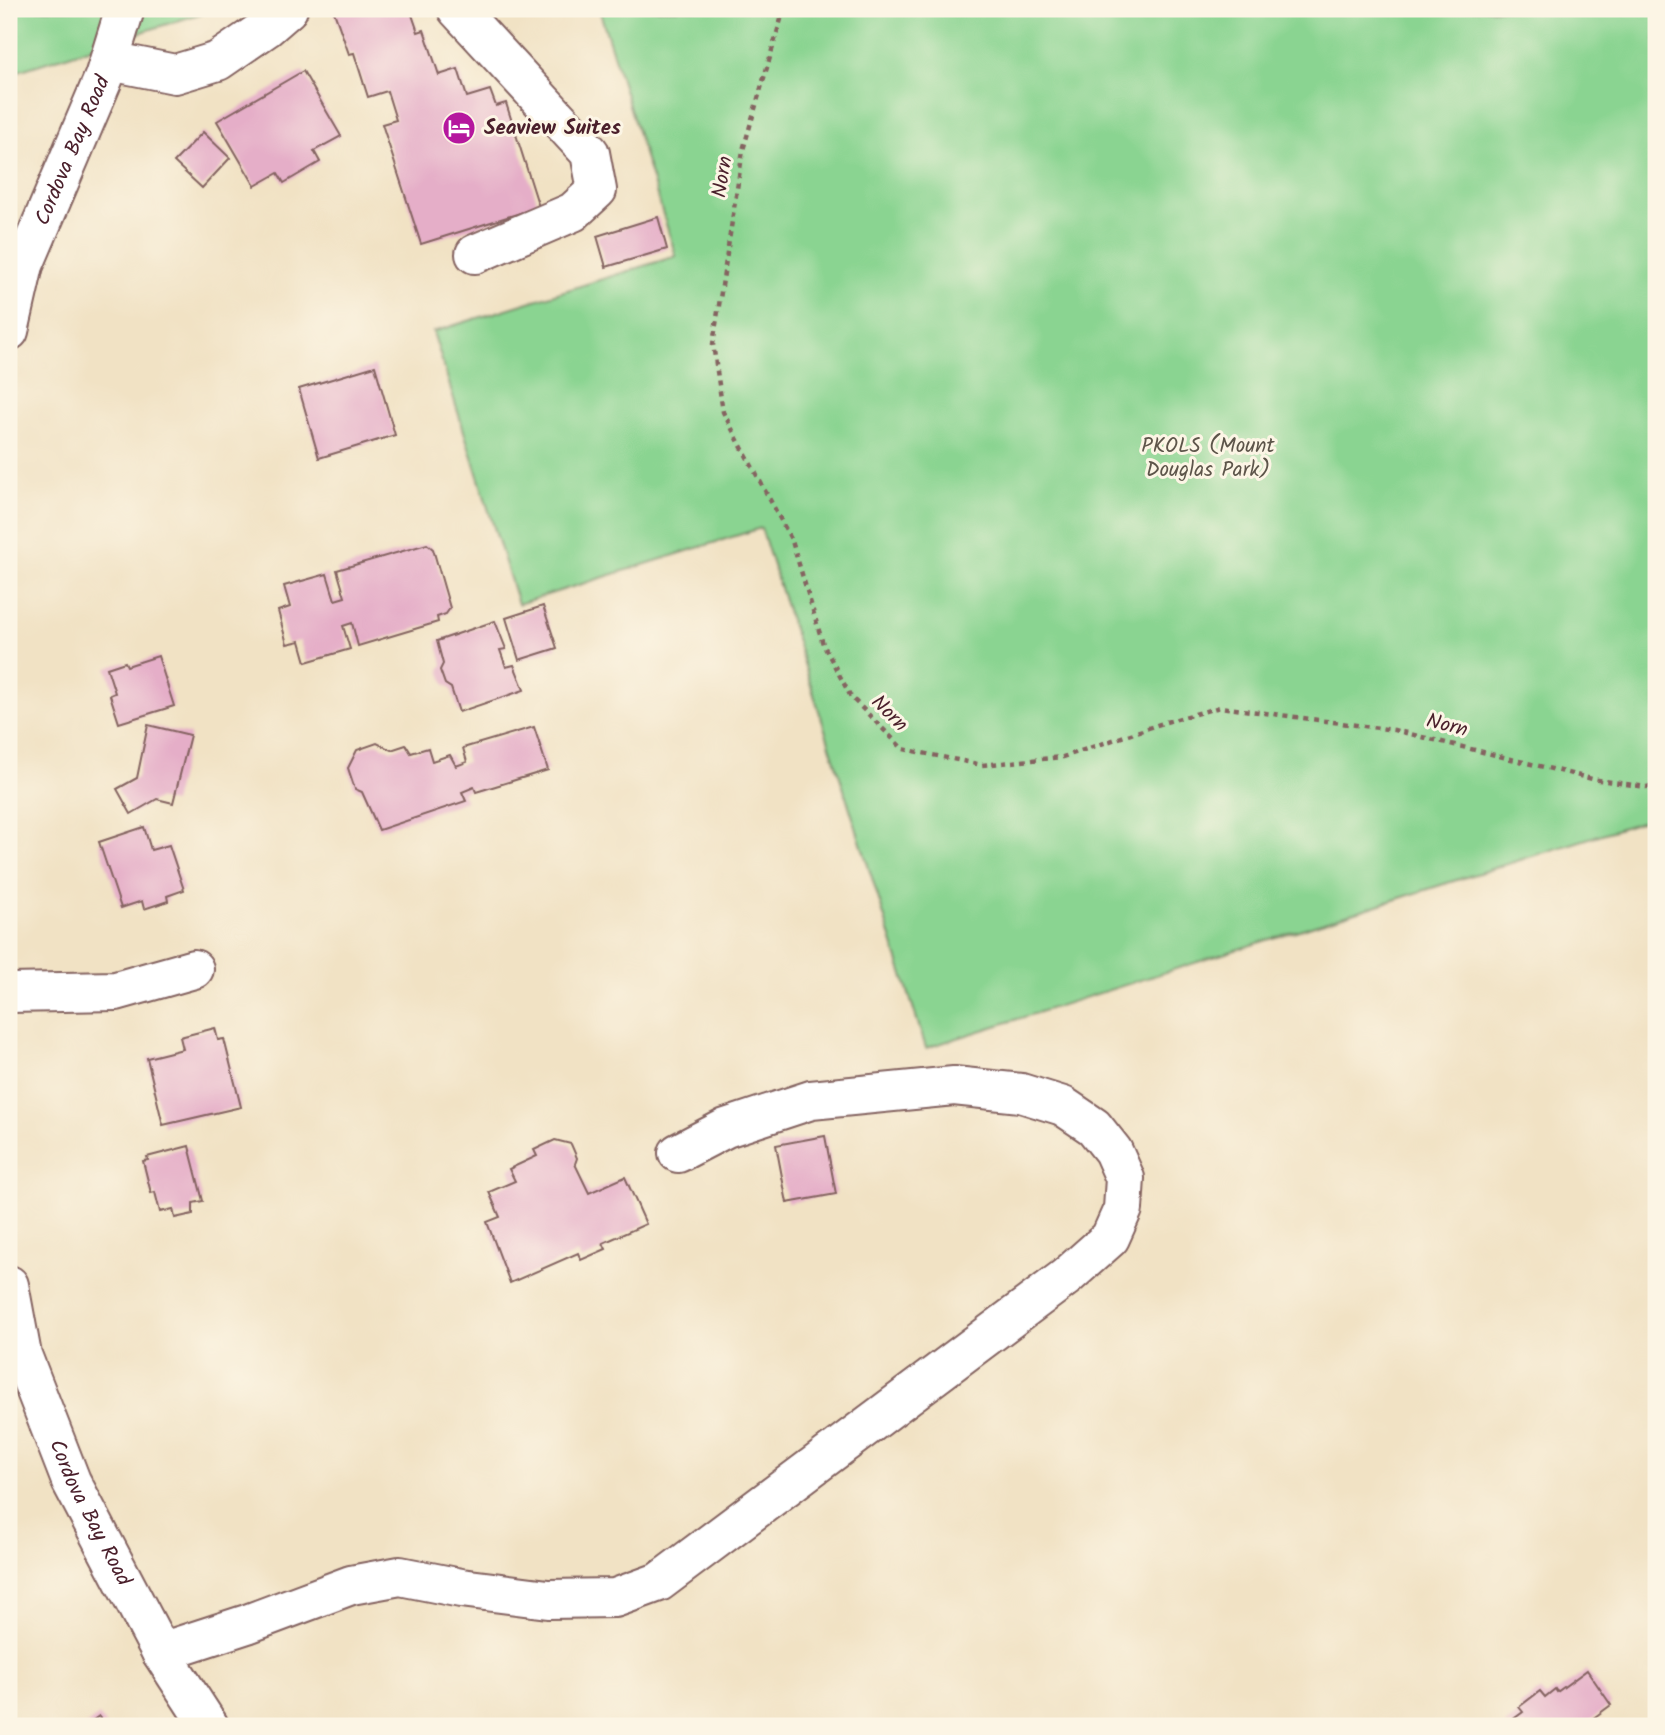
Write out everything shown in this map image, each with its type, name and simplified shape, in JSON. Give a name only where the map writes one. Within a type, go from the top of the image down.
[{"type":"main road","name":"Cordova Bay Road","points":[[9,331],[24,265],[110,61],[125,9]]},
{"type":"main road","points":[[110,61],[175,74],[218,61],[266,28],[288,9]]},
{"type":"main road","points":[[457,9],[590,153],[597,190],[573,212],[475,254]]},
{"type":"main road","points":[[9,993],[116,991],[194,969]]},
{"type":"main road","points":[[161,1651],[247,1624],[351,1585],[400,1576],[461,1588],[548,1599],[615,1598],[659,1582],[1066,1277],[1110,1238],[1123,1209],[1125,1178],[1113,1151],[1094,1127],[1063,1106],[1021,1093],[954,1086],[811,1100],[726,1128],[678,1153]]},
{"type":"main road","name":"Cordova Bay Road","points":[[9,1285],[22,1355],[71,1481],[161,1651],[209,1726]]},
{"type":"path","name":"Norn","points":[[784,9],[743,150],[713,344],[723,412],[792,541],[823,644],[850,697],[902,749],[982,765],[1063,757],[1220,707],[1394,730],[1592,779],[1656,786]]},
{"type":"green space","points":[[9,9],[215,9],[9,74]]},
{"type":"green space","name":"PKOLS (Mount Douglas Park)","points":[[599,9],[1656,9],[1656,817],[926,1048],[761,528],[518,604],[433,332],[676,256]]},
{"type":"building","points":[[333,9],[410,9],[418,32],[424,30],[439,75],[458,69],[467,97],[490,90],[496,106],[506,103],[539,207],[421,244],[382,124],[396,120],[387,91],[368,97],[354,53],[349,54]]},
{"type":"building","points":[[303,71],[341,136],[314,151],[320,162],[284,183],[278,173],[255,186],[217,121]]},
{"type":"building","points":[[203,132],[230,158],[202,188],[174,162]]},
{"type":"building","points":[[658,217],[667,249],[606,267],[597,236]]},
{"type":"building","points":[[375,366],[395,435],[319,458],[299,389]]},
{"type":"building","points":[[427,544],[433,549],[450,608],[446,614],[437,617],[438,622],[358,646],[352,623],[343,626],[350,649],[306,662],[300,641],[287,644],[278,611],[290,607],[284,586],[327,574],[335,600],[345,597],[337,570]]},
{"type":"building","points":[[543,606],[557,648],[519,660],[506,618]]},
{"type":"building","points":[[495,621],[506,649],[500,650],[506,667],[514,665],[524,690],[459,712],[451,688],[445,684],[440,670],[443,664],[437,641]]},
{"type":"building","points":[[158,656],[174,706],[119,723],[110,695],[115,693],[107,668],[125,662],[127,666]]},
{"type":"building","points":[[148,725],[190,735],[173,803],[157,799],[131,814],[117,789],[137,778]]},
{"type":"building","points":[[534,727],[548,770],[476,792],[474,787],[462,792],[466,801],[379,830],[362,792],[355,789],[348,768],[357,750],[377,743],[391,750],[406,745],[411,753],[428,748],[432,761],[450,755],[456,766],[467,762],[463,748]]},
{"type":"building","points":[[144,827],[151,850],[169,845],[184,890],[167,896],[168,901],[144,909],[142,901],[121,908],[99,842]]},
{"type":"building","points":[[215,1028],[218,1040],[224,1039],[241,1107],[163,1125],[147,1058],[183,1049],[180,1037]]},
{"type":"building","points":[[825,1136],[836,1194],[787,1203],[776,1145]]},
{"type":"building","points":[[555,1140],[571,1144],[577,1158],[575,1164],[589,1193],[625,1177],[646,1224],[603,1243],[606,1249],[581,1260],[578,1253],[510,1283],[487,1222],[500,1217],[489,1192],[515,1181],[509,1169],[537,1156],[534,1150]]},
{"type":"building","points":[[189,1146],[203,1201],[193,1203],[193,1214],[175,1218],[173,1209],[160,1212],[155,1192],[151,1193],[143,1161],[148,1160],[147,1157]]},
{"type":"building","points":[[1587,1670],[1611,1705],[1584,1725],[1586,1726],[1504,1726],[1523,1712],[1519,1707],[1540,1691],[1545,1697],[1555,1689],[1557,1692]]},
{"type":"building","points":[[99,1716],[106,1726],[85,1726]]},
{"type":"place","name":"Seaview Suites","points":[[459,128]]}]
